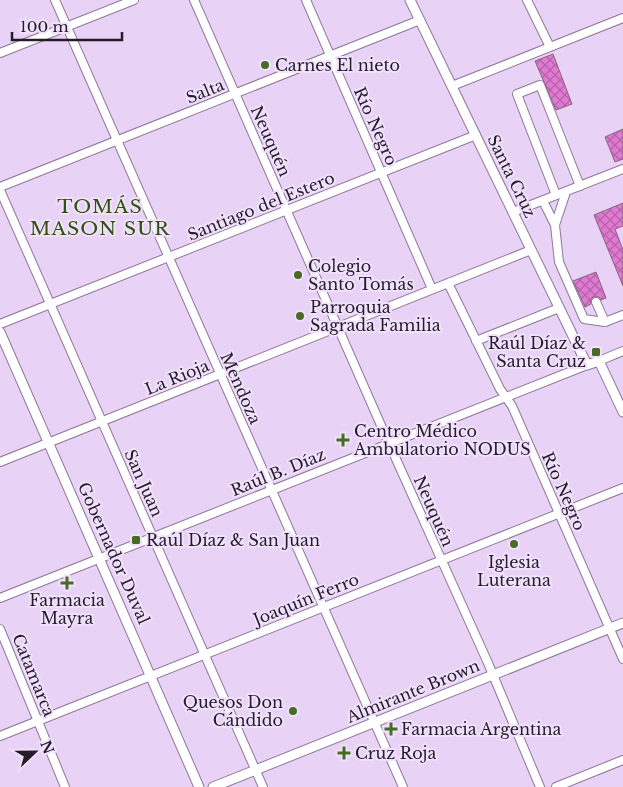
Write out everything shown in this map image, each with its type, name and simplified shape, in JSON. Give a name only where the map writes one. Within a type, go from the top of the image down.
[{"type":"main road","name":"Santa Cruz","points":[[410,0],[587,365]]},
{"type":"main road","name":"Gobernador Duval","points":[[0,332],[199,787]]},
{"type":"main road","name":"Raúl B. Díaz","points":[[587,365],[598,361]]},
{"type":"main road","points":[[598,361],[623,412]]},
{"type":"main road","name":"Almirante Brown","points":[[213,787],[623,624]]},
{"type":"street","name":"Mendoza","points":[[55,0],[403,787]]},
{"type":"street","points":[[0,53],[120,3],[134,0]]},
{"type":"street","name":"Neuquén","points":[[194,0],[540,787]]},
{"type":"street","name":"Río Negro","points":[[306,0],[432,290]]},
{"type":"street","points":[[527,0],[550,47]]},
{"type":"street","points":[[452,86],[623,18]]},
{"type":"street","name":"Salta","points":[[0,188],[420,20]]},
{"type":"street","points":[[556,196],[517,94],[540,85],[580,186]]},
{"type":"street","name":"Santiago del Estero","points":[[0,324],[476,135]]},
{"type":"street","points":[[513,212],[623,169]]},
{"type":"street","name":"San Juan","points":[[0,188],[263,787]]},
{"type":"street","points":[[555,225],[566,192]]},
{"type":"street","points":[[543,201],[555,225],[559,262],[584,319],[605,322],[623,315]]},
{"type":"street","name":"La Rioja","points":[[0,462],[531,250]]},
{"type":"street","name":"Río Negro","points":[[448,283],[500,389],[512,406],[623,659]]},
{"type":"street","points":[[596,302],[605,322]]},
{"type":"street","points":[[476,341],[560,308]]},
{"type":"street","name":"Raúl B. Díaz","points":[[598,361],[623,351]]},
{"type":"street","name":"Raúl B. Díaz","points":[[0,598],[587,365]]},
{"type":"street","name":"Joaquín Ferro","points":[[0,736],[623,488]]},
{"type":"street","name":"Catamarca","points":[[0,629],[65,787]]},
{"type":"street","points":[[556,787],[623,760]]},
{"type":"building","points":[[553,54],[572,104],[556,110],[535,61]]},
{"type":"building","points":[[623,129],[623,159],[615,162],[605,137]]},
{"type":"building","points":[[623,203],[623,226],[615,229],[623,250],[623,286],[594,215]]},
{"type":"building","points":[[596,272],[606,298],[601,300],[599,297],[594,297],[591,299],[591,304],[585,307],[573,281]]},
{"type":"place","name":"Carnes El nieto","points":[[265,65]]},
{"type":"place","name":"Colegio Santo Tomás","points":[[298,275]]},
{"type":"place","name":"Parroquia Sagrada Familia","points":[[300,316]]},
{"type":"place","name":"Raúl Díaz & Santa Cruz","points":[[596,352]]},
{"type":"place","name":"Centro Médico Ambulatorio NODUS","points":[[343,440]]},
{"type":"place","name":"Raúl Díaz & San Juan","points":[[136,540]]},
{"type":"place","name":"Iglesia Luterana","points":[[514,544]]},
{"type":"place","name":"Farmacia Mayra","points":[[67,583]]},
{"type":"place","name":"Quesos Don Cándido","points":[[293,711]]},
{"type":"place","name":"Farmacia Argentina","points":[[391,729]]},
{"type":"place","name":"Cruz Roja","points":[[344,753]]},
{"type":"district","name":"TOMÁS MASON SUR","points":[[100,217]]}]
